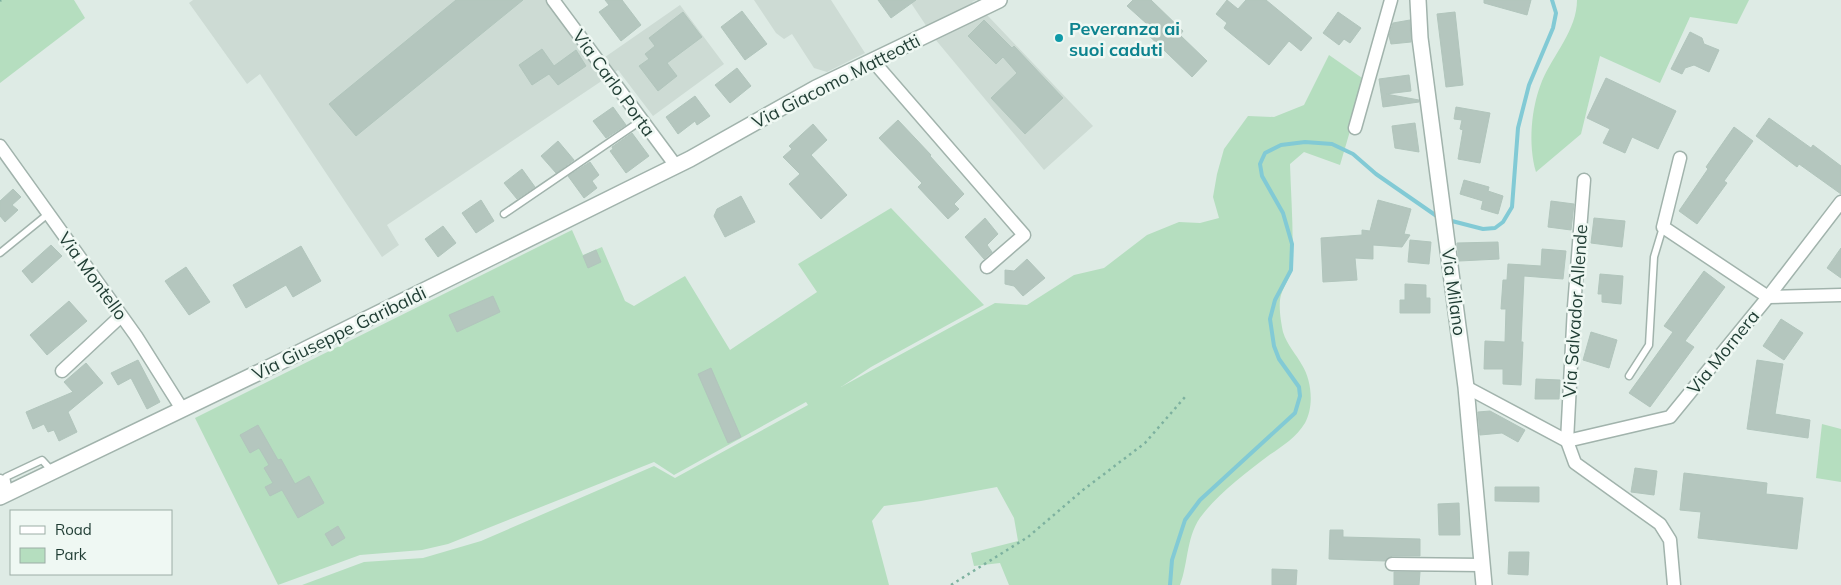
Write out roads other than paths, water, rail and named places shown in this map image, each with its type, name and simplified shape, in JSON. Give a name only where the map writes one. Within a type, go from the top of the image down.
[{"type":"street","name":"Via Carlo Porta","points":[[553,0],[676,166]]},
{"type":"street","name":"Via Giacomo Matteotti","points":[[676,166],[816,88],[999,0]]},
{"type":"street","points":[[1355,128],[1391,0]]},
{"type":"street","name":"Via Milano","points":[[1418,0],[1420,38],[1466,387],[1484,585]]},
{"type":"street","points":[[873,61],[1024,235],[987,267]]},
{"type":"street","name":"Via Montello","points":[[0,146],[121,316],[182,408]]},
{"type":"street","points":[[1680,158],[1663,227],[1768,297],[1841,294]]},
{"type":"street","name":"Via Giuseppe Garibaldi","points":[[3,490],[52,471],[268,368],[676,166]]},
{"type":"street","name":"Via Salvador Allende","points":[[1567,441],[1574,306],[1584,180]]},
{"type":"street","name":"Via Mornera","points":[[1567,441],[1670,417],[1768,297],[1841,202]]},
{"type":"street","points":[[62,371],[121,316]]},
{"type":"street","points":[[1466,387],[1567,441],[1575,463],[1660,524],[1670,540],[1674,585]]},
{"type":"street","points":[[1392,564],[1482,565]]},
{"type":"lane","points":[[504,214],[642,120]]},
{"type":"lane","points":[[0,253],[48,214]]},
{"type":"lane","points":[[1629,376],[1649,346],[1654,257],[1663,227]]},
{"type":"waterway","points":[[1448,220],[1483,229],[1495,228],[1503,222],[1512,207],[1518,128],[1529,85],[1553,28],[1556,13],[1552,0]]},
{"type":"waterway","points":[[1170,585],[1172,560],[1185,520],[1200,500],[1295,413],[1300,396],[1299,387],[1279,359],[1274,346],[1270,319],[1275,300],[1291,270],[1292,244],[1283,213],[1262,176],[1260,164],[1265,153],[1281,145],[1305,142],[1332,144],[1353,154],[1376,174],[1438,217]]},
{"type":"place","name":"Peveranza ai suoi caduti","points":[[1059,38]]}]
